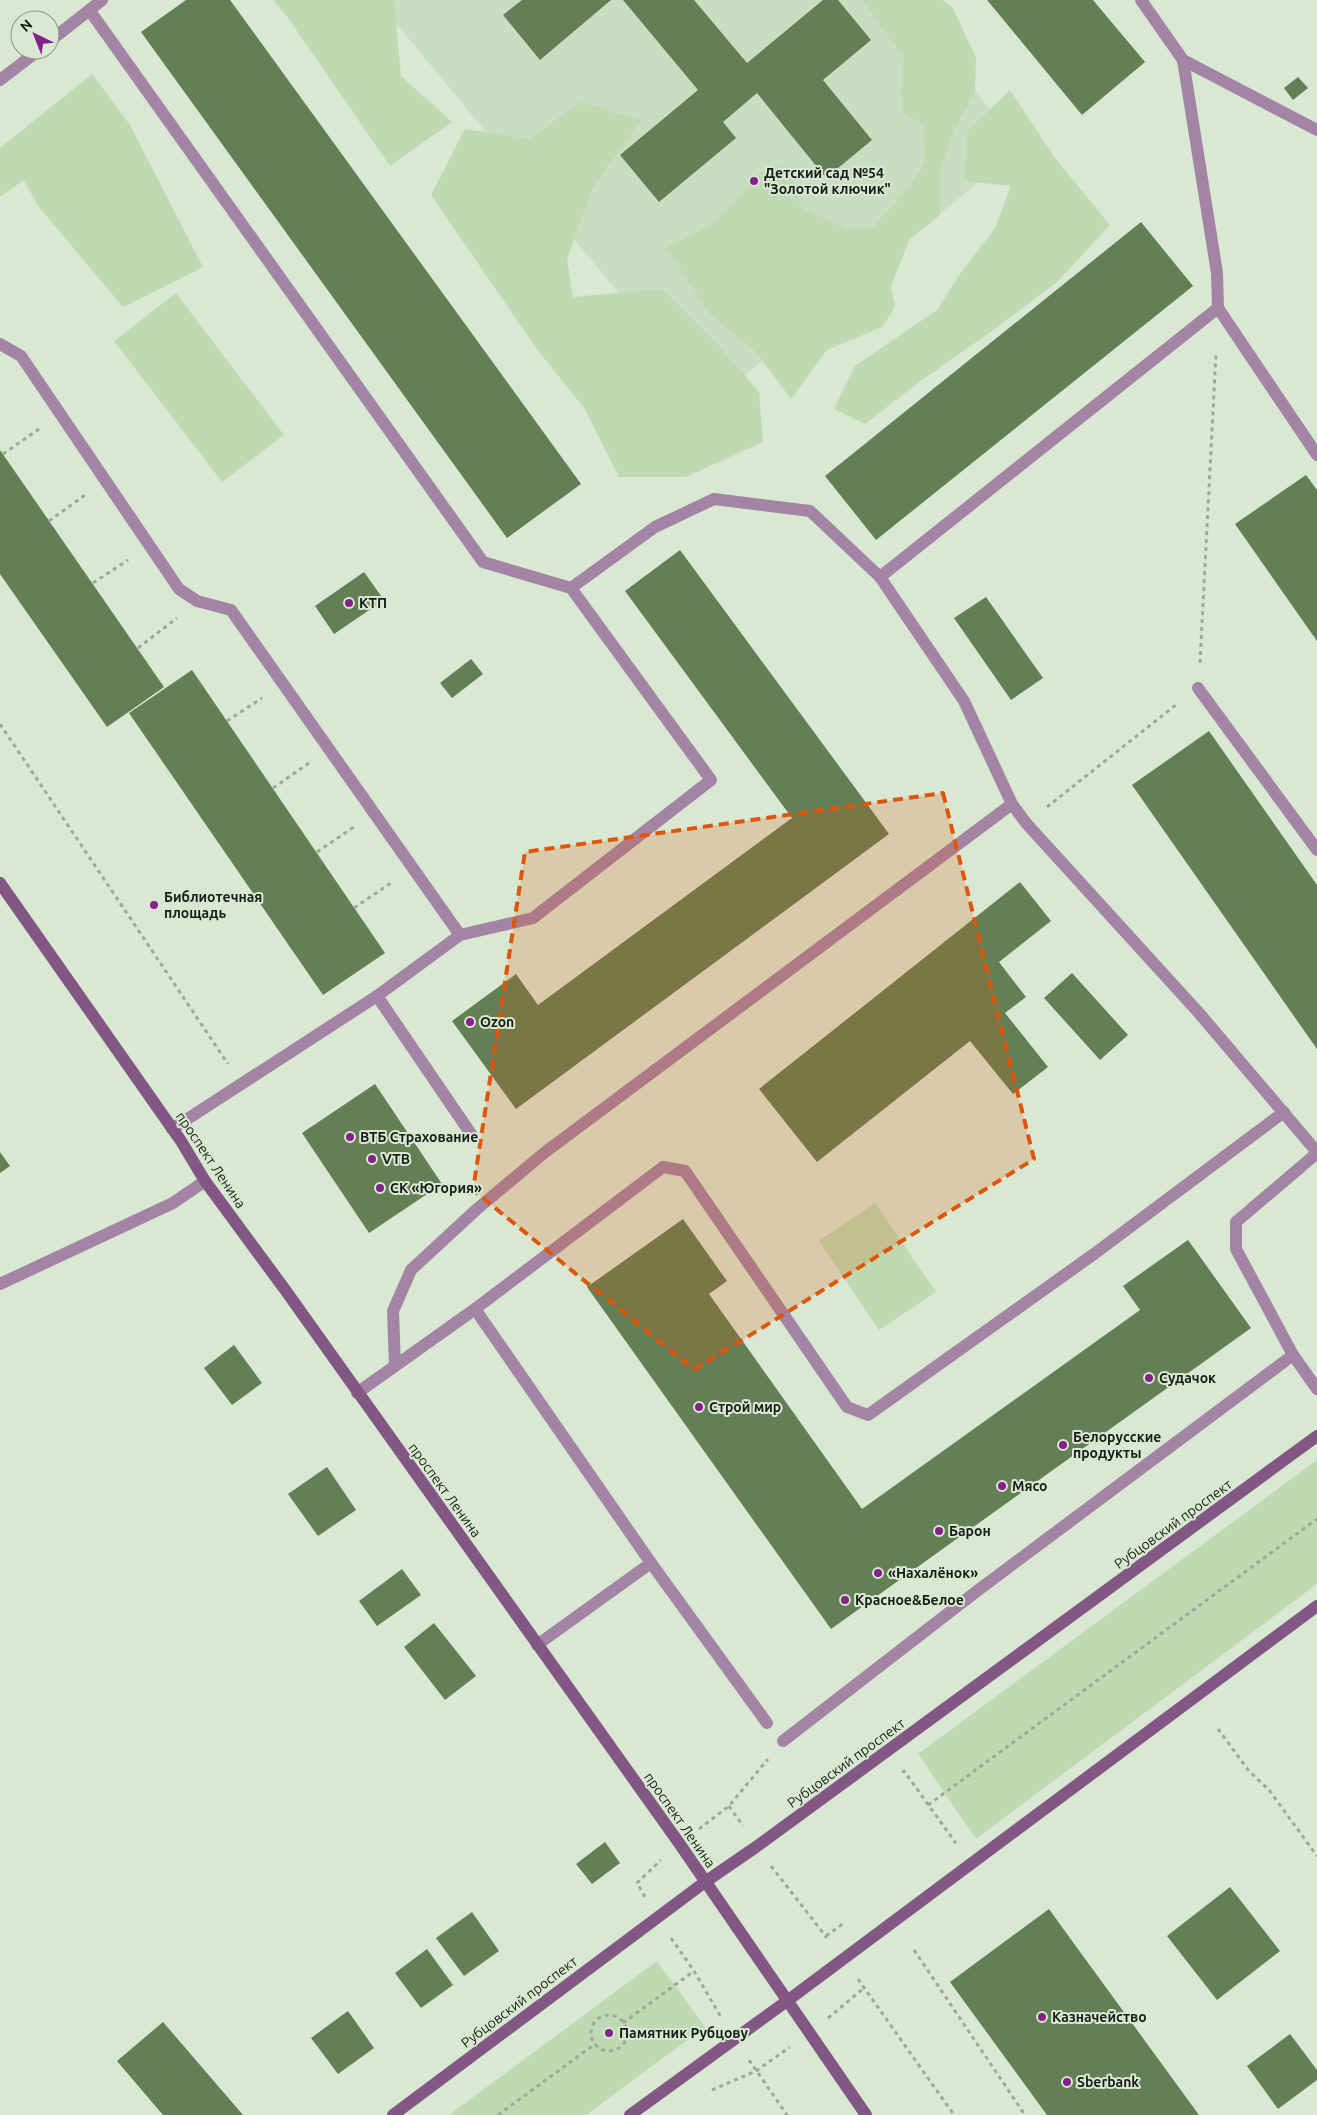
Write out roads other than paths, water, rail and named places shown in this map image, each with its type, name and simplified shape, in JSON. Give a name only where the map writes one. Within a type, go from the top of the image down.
[{"type":"street","name":"проспект Ленина","points":[[0,882],[172,1129],[205,1181],[537,1645],[866,2115]]},
{"type":"street","name":"Рубцовский проспект","points":[[393,2115],[704,1882],[764,1841],[1317,1436]]},
{"type":"street","points":[[630,2115],[787,2001],[1317,1606]]},
{"type":"lane","points":[[60,34],[102,0]]},
{"type":"lane","points":[[1141,0],[1183,60],[1217,273],[1218,308],[1317,455]]},
{"type":"lane","points":[[90,11],[483,562],[571,588],[711,780],[533,918],[460,935],[377,996],[172,1129]]},
{"type":"lane","points":[[0,80],[26,60]]},
{"type":"lane","points":[[1183,60],[1317,130]]},
{"type":"lane","points":[[880,577],[1218,308]]},
{"type":"lane","points":[[0,344],[21,356],[180,589],[198,601],[231,610],[460,935]]},
{"type":"lane","points":[[571,588],[656,527],[714,499],[810,511],[880,577],[964,701],[1012,804],[1026,823],[1199,1012],[1317,1153],[1236,1222],[1236,1249],[1293,1355],[1317,1389]]},
{"type":"lane","points":[[1198,688],[1317,850]]},
{"type":"lane","points":[[395,1366],[393,1311],[411,1270],[477,1209],[544,1153],[1012,804]]},
{"type":"lane","points":[[377,996],[471,1134]]},
{"type":"lane","points":[[357,1393],[475,1309],[664,1167],[685,1171],[847,1407],[868,1415],[1094,1254],[1284,1112]]},
{"type":"lane","points":[[0,1284],[173,1203],[205,1181]]},
{"type":"lane","points":[[475,1309],[651,1563],[767,1723]]},
{"type":"lane","points":[[783,1741],[977,1591],[1293,1355]]},
{"type":"lane","points":[[537,1645],[651,1563]]},
{"type":"place","name":"Детский сад №54 \"Золотой ключик\"","points":[[754,181]]},
{"type":"place","name":"КТП","points":[[349,603]]},
{"type":"place","name":"Библиотечная площадь","points":[[154,905]]},
{"type":"place","name":"Ozon","points":[[470,1022]]},
{"type":"place","name":"ВТБ Страхование","points":[[350,1137]]},
{"type":"place","name":"VTB","points":[[372,1159]]},
{"type":"place","name":"СК «Югория»","points":[[380,1188]]},
{"type":"place","name":"Судачок","points":[[1149,1378]]},
{"type":"place","name":"Строй мир","points":[[699,1407]]},
{"type":"place","name":"Белорусские продукты","points":[[1063,1445]]},
{"type":"place","name":"Мясо","points":[[1002,1486]]},
{"type":"place","name":"Барон","points":[[939,1531]]},
{"type":"place","name":"«Нахалёнок»","points":[[878,1573]]},
{"type":"place","name":"Красное&Белое","points":[[845,1600]]},
{"type":"place","name":"Казначейство","points":[[1042,2017]]},
{"type":"place","name":"Памятник Рубцову","points":[[609,2033]]},
{"type":"place","name":"Sberbank","points":[[1067,2082]]}]
